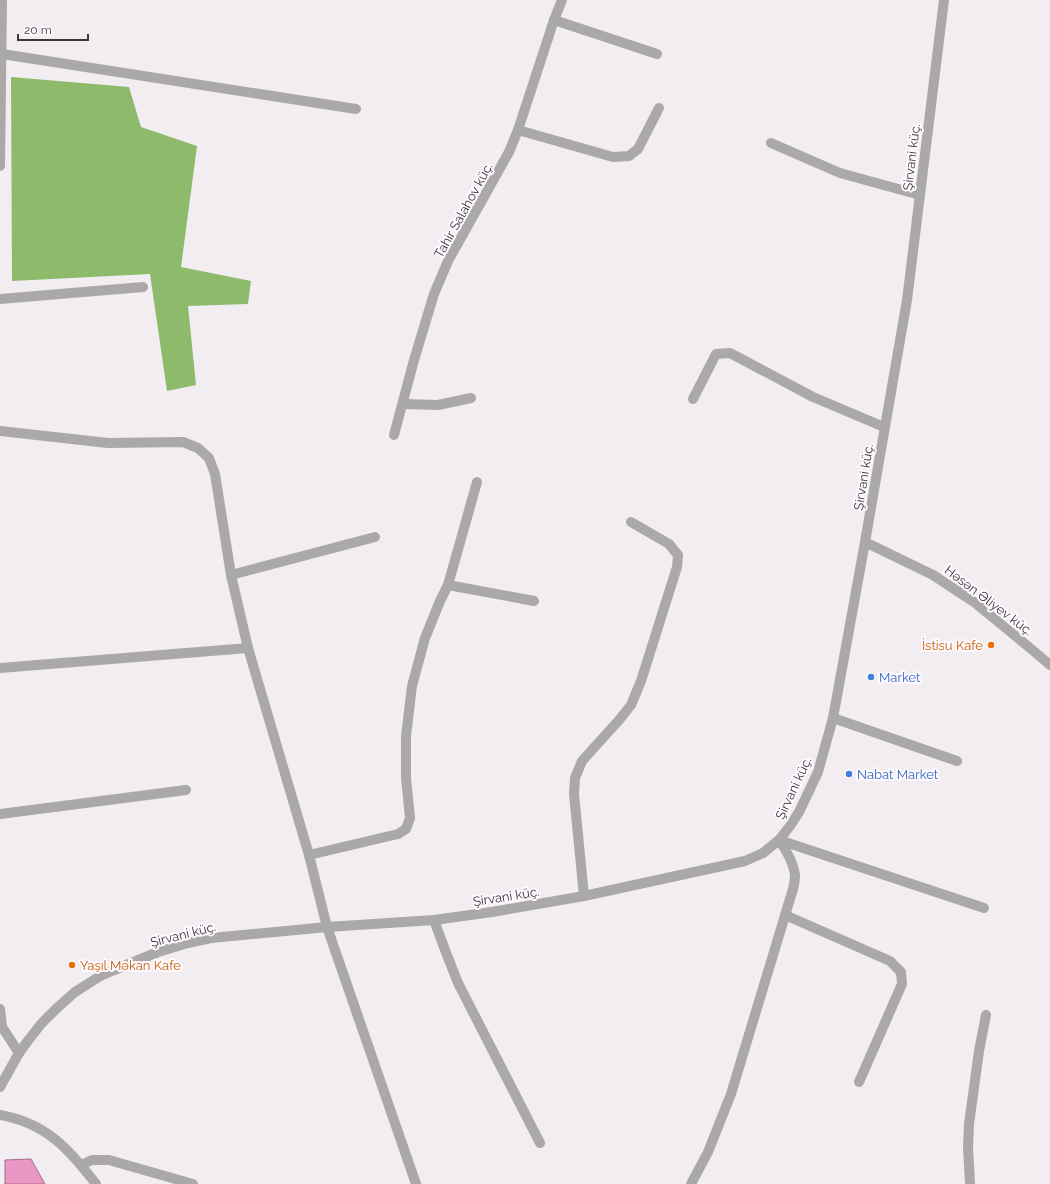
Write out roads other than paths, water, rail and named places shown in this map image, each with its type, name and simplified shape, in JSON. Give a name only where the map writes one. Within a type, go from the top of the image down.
[{"type":"street","points":[[0,166],[2,0]]},
{"type":"street","name":"Tahir Salahov küç.","points":[[394,435],[414,360],[434,294],[448,261],[509,152],[518,130],[562,0]]},
{"type":"street","name":"Şirvani küç.","points":[[0,1087],[19,1053],[41,1024],[75,992],[102,975],[158,952],[211,938],[327,927],[434,920],[492,912],[584,896],[745,861],[763,853],[779,840],[799,812],[818,772],[833,718],[907,300],[944,0]]},
{"type":"street","points":[[554,20],[657,54]]},
{"type":"street","points":[[2,54],[356,109]]},
{"type":"street","points":[[518,130],[613,157],[629,156],[638,149],[658,108]]},
{"type":"street","points":[[771,143],[840,173],[920,195]]},
{"type":"street","points":[[0,299],[143,287]]},
{"type":"street","points":[[693,399],[716,354],[730,353],[813,397],[884,428]]},
{"type":"street","points":[[403,404],[438,405],[471,398]]},
{"type":"street","points":[[0,431],[108,443],[183,442],[198,448],[208,458],[215,474],[231,574],[248,648],[309,855],[327,927],[416,1184]]},
{"type":"street","points":[[309,855],[398,834],[406,829],[410,818],[406,778],[406,736],[412,686],[425,638],[448,585],[477,482]]},
{"type":"street","points":[[584,896],[574,794],[575,778],[582,761],[631,705],[641,681],[677,567],[678,555],[669,544],[631,522]]},
{"type":"street","points":[[231,574],[375,537]]},
{"type":"street","name":"Həsən Əliyev küç.","points":[[865,542],[933,574],[974,602],[1050,665]]},
{"type":"street","points":[[448,585],[534,601]]},
{"type":"street","points":[[0,668],[248,648]]},
{"type":"street","points":[[833,718],[957,761]]},
{"type":"street","points":[[0,814],[186,790]]},
{"type":"street","points":[[779,840],[984,908]]},
{"type":"street","points":[[691,1184],[708,1152],[731,1094],[793,889],[795,877],[794,868],[787,852],[779,840]]},
{"type":"street","points":[[785,915],[890,961],[901,972],[902,984],[859,1082]]},
{"type":"street","points":[[434,920],[458,984],[540,1143]]},
{"type":"street","points":[[0,1009],[2,1027],[19,1053]]},
{"type":"street","points":[[970,1184],[968,1147],[969,1124],[979,1051],[986,1015]]},
{"type":"street","points":[[0,1115],[31,1124],[48,1133],[64,1146],[96,1184]]},
{"type":"street","points":[[81,1165],[92,1160],[109,1160],[194,1184]]},
{"type":"place","name":"İstisu Kafe","points":[[991,645]]},
{"type":"place","name":"Market","points":[[871,677]]},
{"type":"place","name":"Nabat Market","points":[[849,774]]},
{"type":"place","name":"Yaşıl Məkan Kafe","points":[[72,965]]}]
